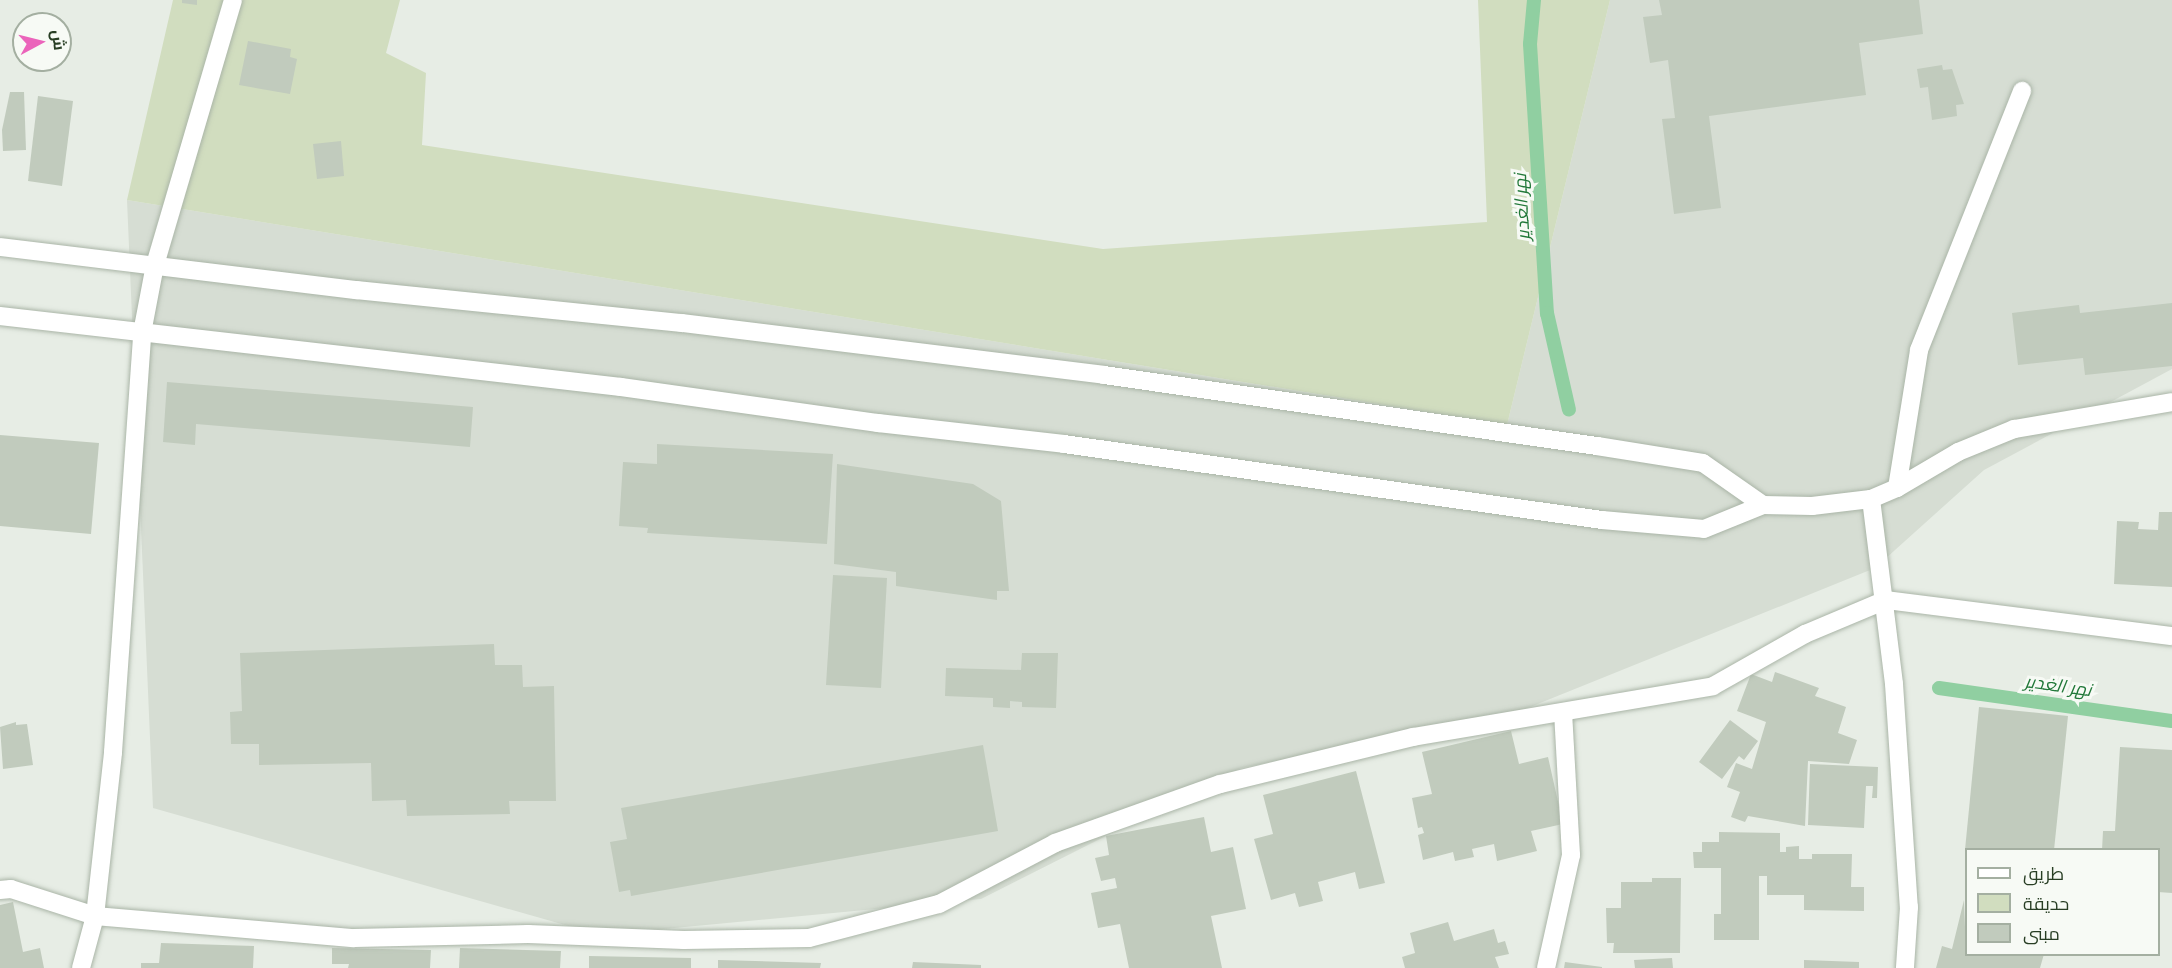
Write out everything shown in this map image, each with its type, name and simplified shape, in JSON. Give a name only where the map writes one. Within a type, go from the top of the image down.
[{"type":"street","points":[[81,968],[95,916],[113,752],[142,333],[155,265],[233,0]]},
{"type":"street","points":[[1897,488],[1918,350],[2022,91]]},
{"type":"street","points":[[0,247],[682,323],[1093,374],[1597,446],[1704,463],[1763,505]]},
{"type":"street","points":[[0,316],[621,387],[878,423],[1064,444],[1654,526],[1704,529],[1763,505],[1812,506],[1871,499],[1897,488],[1958,452],[2014,429],[2172,402]]},
{"type":"street","points":[[1871,499],[1886,600],[1909,906],[1905,968]]},
{"type":"street","points":[[0,890],[11,889],[95,916],[354,938],[528,934],[684,940],[809,938],[939,904],[1055,843],[1220,784],[1413,737],[1563,714],[1713,686],[1805,634],[1886,600],[2172,636]]},
{"type":"street","points":[[1546,968],[1571,855],[1563,714]]},
{"type":"shaded area","points":[[1610,0],[2172,0],[2172,369],[1984,470],[1875,568],[1518,712],[1241,768],[981,899],[600,935],[153,808],[127,200],[1507,425]]},
{"type":"green space","points":[[173,0],[400,0],[386,53],[426,73],[422,145],[1103,249],[1487,222],[1478,0],[1610,0],[1507,425],[127,200]]},
{"type":"building","points":[[182,0],[197,0],[197,5],[182,3]]},
{"type":"building","points":[[1659,0],[1919,0],[1923,34],[1859,43],[1866,95],[1709,116],[1721,208],[1674,214],[1662,119],[1675,118],[1668,60],[1650,63],[1643,17],[1662,15]]},
{"type":"building","points":[[248,41],[291,49],[290,57],[297,59],[290,94],[239,85]]},
{"type":"building","points":[[1942,65],[1943,70],[1952,69],[1964,104],[1956,105],[1957,116],[1932,120],[1928,87],[1920,88],[1917,69]]},
{"type":"building","points":[[10,92],[24,92],[26,150],[3,151],[2,130]]},
{"type":"building","points":[[38,96],[73,101],[62,186],[28,181]]},
{"type":"building","points":[[341,141],[344,176],[317,179],[313,144]]},
{"type":"building","points":[[2172,303],[2172,366],[2085,375],[2083,358],[2018,365],[2012,313],[2079,305],[2080,313]]},
{"type":"building","points":[[167,382],[473,407],[470,447],[196,424],[195,445],[163,442]]},
{"type":"building","points":[[0,435],[99,443],[91,534],[0,526]]},
{"type":"building","points":[[657,444],[833,454],[827,544],[647,533],[648,528],[619,526],[623,462],[657,464]]},
{"type":"building","points":[[837,464],[973,484],[1001,501],[1009,591],[997,591],[997,600],[896,586],[896,572],[834,564]]},
{"type":"building","points":[[2159,512],[2172,512],[2172,587],[2114,584],[2117,521],[2139,522],[2138,529],[2158,530]]},
{"type":"building","points":[[833,575],[887,578],[881,688],[826,685]]},
{"type":"building","points":[[494,644],[495,665],[522,665],[523,687],[554,686],[556,801],[509,801],[510,814],[407,816],[406,800],[372,801],[371,763],[259,765],[259,744],[231,744],[230,712],[242,711],[240,653]]},
{"type":"building","points":[[1022,653],[1058,653],[1056,708],[1022,707],[1022,702],[1010,701],[1010,708],[993,707],[993,698],[945,696],[946,668],[1021,670]]},
{"type":"building","points":[[1775,672],[1819,688],[1815,696],[1846,707],[1838,733],[1857,740],[1849,764],[1808,761],[1805,826],[1748,816],[1745,822],[1731,817],[1740,792],[1727,787],[1736,763],[1752,769],[1766,722],[1737,711],[1751,674],[1772,682]]},
{"type":"building","points":[[1979,707],[2068,716],[2054,848],[1965,848]]},
{"type":"building","points":[[1730,720],[1758,741],[1744,760],[1739,756],[1722,779],[1699,762]]},
{"type":"building","points":[[16,722],[16,725],[27,724],[33,765],[3,769],[0,727]]},
{"type":"building","points":[[1511,731],[1519,764],[1548,757],[1563,824],[1531,831],[1537,851],[1497,861],[1494,844],[1472,849],[1474,857],[1455,861],[1453,852],[1423,860],[1418,835],[1424,833],[1422,827],[1418,828],[1412,798],[1432,794],[1422,752]]},
{"type":"building","points":[[983,745],[998,831],[631,896],[630,890],[619,892],[610,842],[627,839],[621,808]]},
{"type":"building","points":[[2120,747],[2172,750],[2172,893],[2160,892],[2160,848],[2102,848],[2103,831],[2115,831]]},
{"type":"building","points":[[1810,764],[1878,767],[1877,798],[1872,798],[1873,786],[1866,786],[1864,828],[1808,825]]},
{"type":"building","points":[[1356,771],[1385,883],[1359,889],[1355,872],[1318,882],[1323,901],[1299,907],[1295,893],[1271,900],[1254,839],[1273,834],[1263,795]]},
{"type":"building","points":[[1204,817],[1211,852],[1233,847],[1246,909],[1211,916],[1222,968],[1129,968],[1120,924],[1098,928],[1091,893],[1117,888],[1115,878],[1101,881],[1095,858],[1109,855],[1106,836]]},
{"type":"building","points":[[1719,832],[1780,833],[1780,852],[1786,852],[1786,847],[1799,846],[1799,859],[1812,859],[1812,854],[1852,854],[1851,887],[1864,887],[1864,911],[1804,910],[1804,895],[1767,895],[1767,876],[1759,876],[1759,940],[1714,940],[1714,914],[1721,914],[1721,868],[1694,868],[1693,852],[1702,852],[1702,842],[1719,842]]},
{"type":"building","points":[[1652,878],[1681,878],[1680,953],[1613,953],[1614,943],[1607,943],[1606,908],[1621,908],[1621,882],[1652,882]]},
{"type":"building","points":[[1964,900],[1965,956],[2043,956],[2040,968],[1936,968],[1942,946],[1952,949]]},
{"type":"building","points":[[13,902],[23,952],[40,948],[44,968],[0,968],[0,905]]},
{"type":"building","points":[[1448,922],[1454,941],[1494,929],[1498,943],[1505,941],[1509,954],[1495,957],[1499,968],[1405,968],[1402,957],[1415,953],[1410,933]]},
{"type":"building","points":[[161,943],[254,946],[253,968],[141,968],[141,963],[159,963]]},
{"type":"building","points":[[332,948],[431,950],[430,968],[348,968],[349,964],[332,964]]},
{"type":"building","points":[[460,948],[561,951],[560,968],[459,968]]},
{"type":"building","points":[[589,956],[691,958],[691,968],[589,968]]},
{"type":"building","points":[[1672,958],[1673,968],[1635,968],[1634,960]]},
{"type":"building","points":[[718,960],[821,963],[820,968],[718,968]]},
{"type":"building","points":[[1804,960],[1859,962],[1859,968],[1804,968]]},
{"type":"building","points":[[913,962],[981,965],[981,968],[912,968]]},
{"type":"building","points":[[1565,962],[1602,967],[1602,968],[1564,968]]},
{"type":"waterway","name":"نهر الغدير","points":[[1534,0],[1530,44],[1547,313],[1569,410]]},
{"type":"waterway","name":"نهر الغدير","points":[[1939,688],[2172,721]]}]
